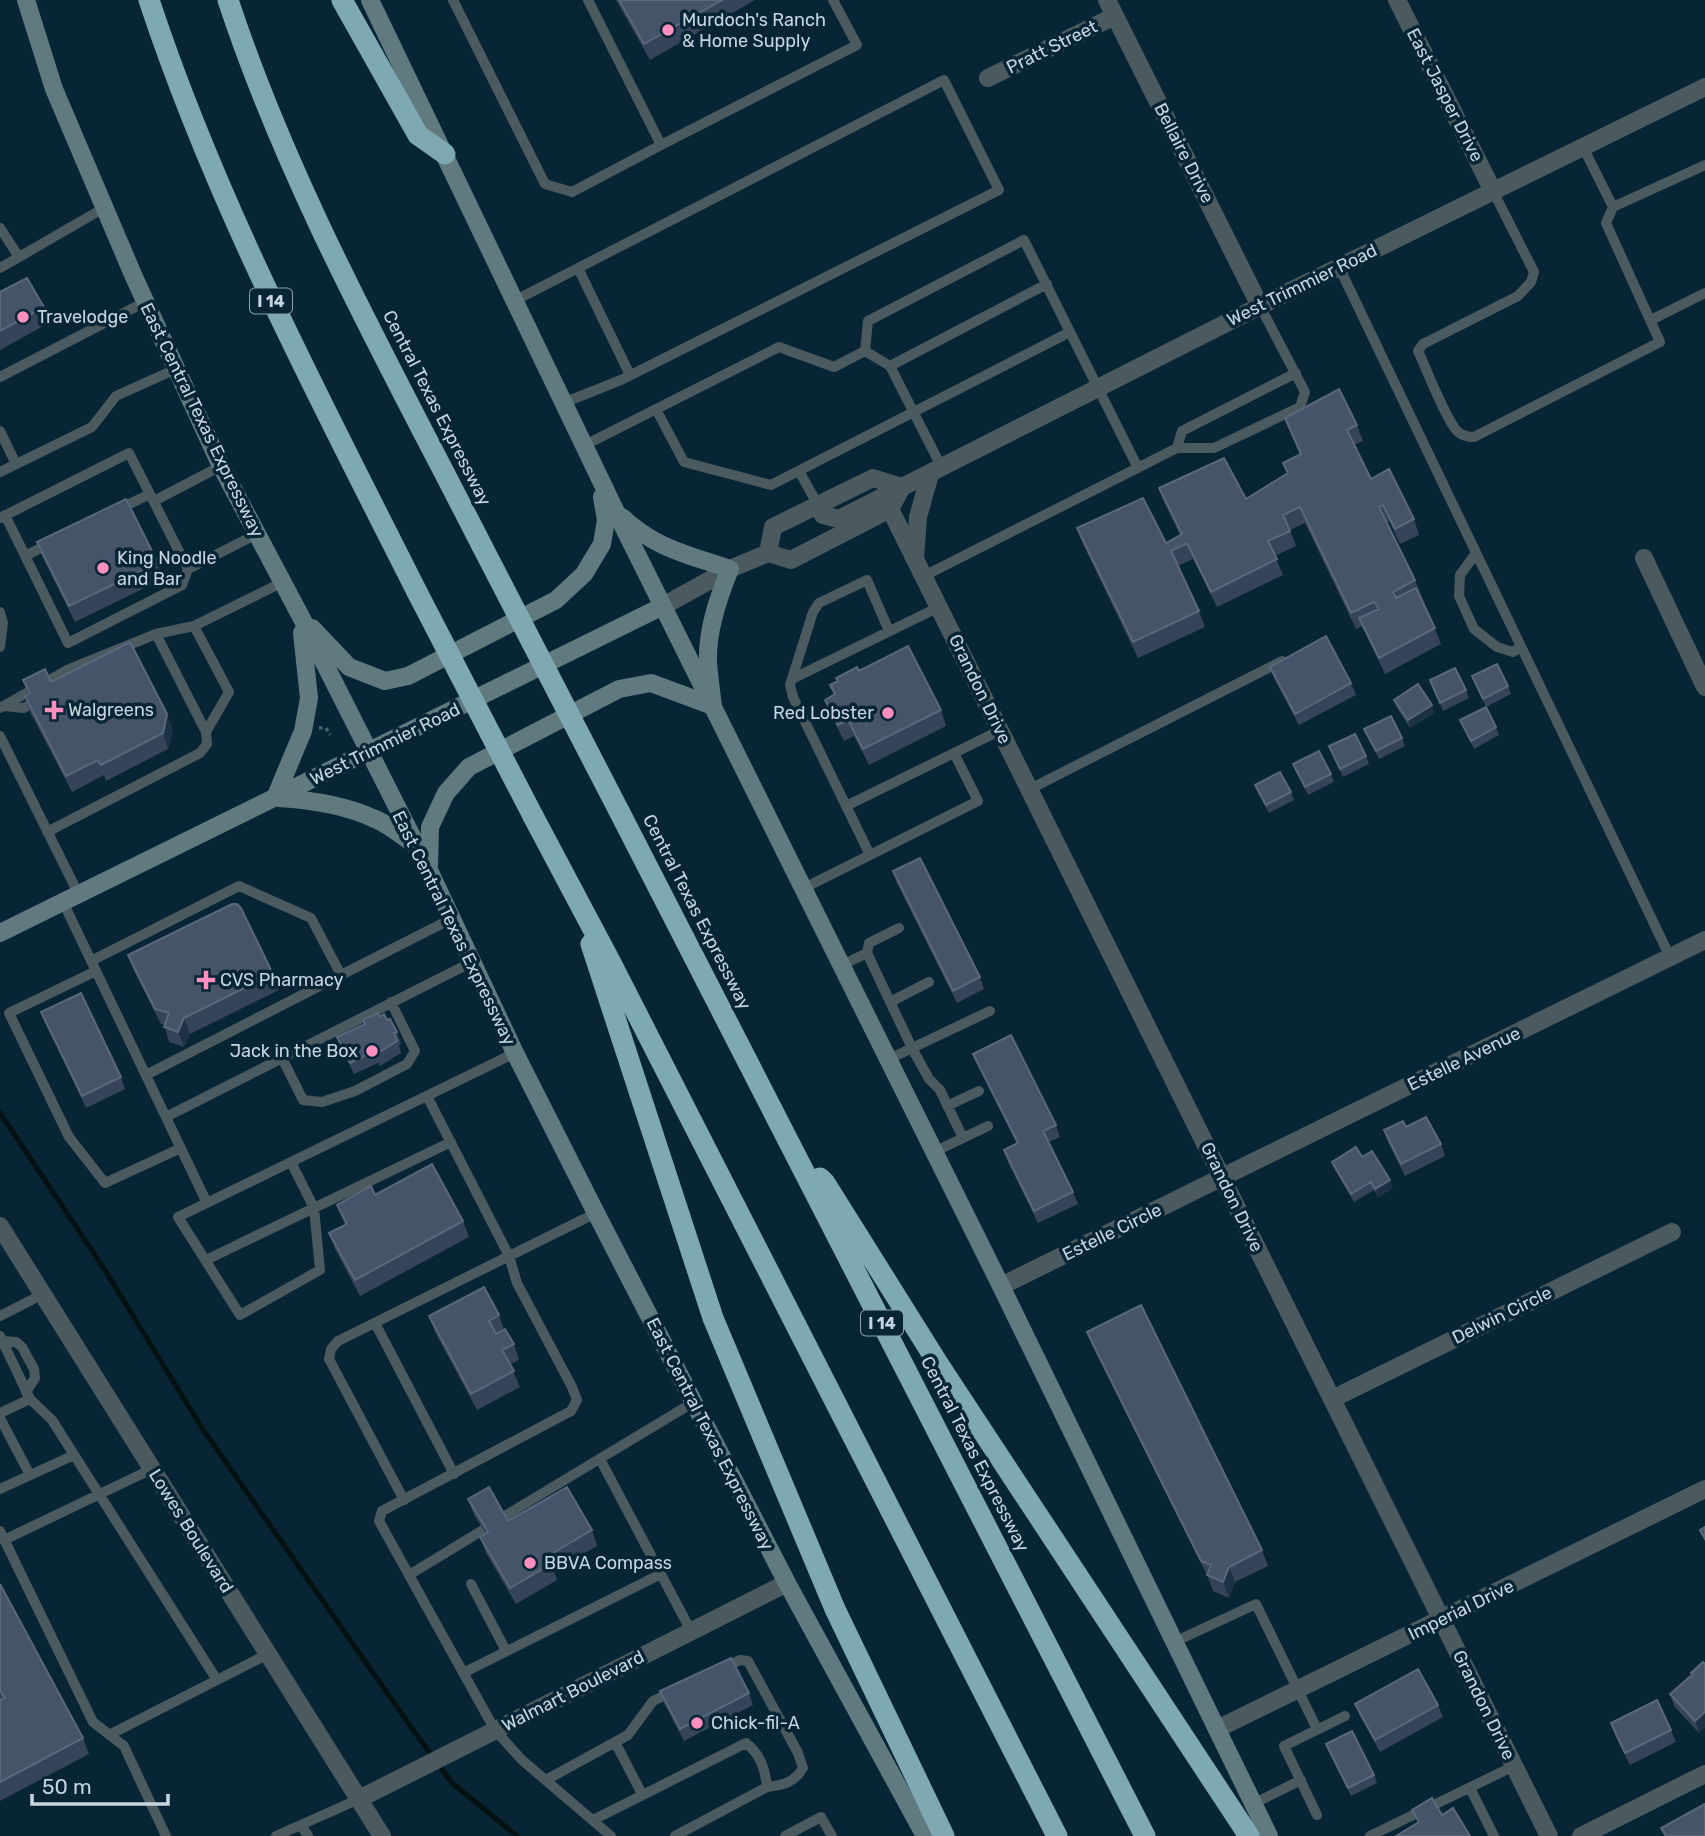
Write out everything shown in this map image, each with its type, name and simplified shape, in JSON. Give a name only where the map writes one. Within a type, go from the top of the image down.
[{"type":"highway","name":"I 14","points":[[149,0],[172,70],[260,279],[417,592],[576,895],[1057,1836]]},
{"type":"highway","name":"Central Texas Expressway","points":[[228,0],[245,51],[326,240],[1144,1836]]},
{"type":"highway","points":[[342,0],[418,135],[445,154]]},
{"type":"highway","points":[[576,895],[613,1019],[713,1318],[835,1609],[944,1836]]},
{"type":"highway","points":[[797,1157],[825,1183],[939,1365],[1249,1836]]},
{"type":"main road","name":"East Central Texas Expressway","points":[[26,0],[54,89],[145,302],[220,466],[283,582],[429,870],[515,1053],[596,1213],[787,1583],[925,1836]]},
{"type":"main road","points":[[370,0],[615,510],[1001,1286],[1269,1836]]},
{"type":"main road","points":[[300,615],[349,667],[385,681],[408,676],[556,600],[584,574],[602,544],[606,520],[598,473]]},
{"type":"main road","points":[[615,510],[641,534],[661,546],[730,569],[710,636],[708,660],[713,706]]},
{"type":"main road","name":"West Trimmier Road","points":[[0,933],[663,606]]},
{"type":"main road","points":[[300,615],[309,698],[303,731],[275,798],[309,800],[341,806],[377,819],[415,845]]},
{"type":"main road","points":[[429,870],[430,827],[446,793],[469,767],[619,689],[651,683],[713,706]]},
{"type":"street","name":"East Jasper Drive","points":[[1397,0],[1493,191]]},
{"type":"street","name":"Pratt Street","points":[[988,78],[1111,8]]},
{"type":"street","name":"Bellaire Drive","points":[[1111,8],[1260,306]]},
{"type":"street","name":"West Trimmier Road","points":[[902,487],[1260,306],[1704,90]]},
{"type":"street","points":[[915,558],[918,517],[936,471]]},
{"type":"street","points":[[768,553],[773,527],[873,478],[902,487],[890,509]]},
{"type":"street","name":"West Trimmier Road","points":[[663,606],[730,569],[768,553],[791,561],[890,509]]},
{"type":"street","name":"Grandon Drive","points":[[890,509],[1549,1836]]},
{"type":"street","points":[[1644,558],[1705,687]]},
{"type":"street","name":"Estelle Avenue","points":[[1222,1177],[1705,940]]},
{"type":"street","name":"Estelle Circle","points":[[1001,1286],[1222,1177]]},
{"type":"street","name":"Lowes Boulevard","points":[[0,1226],[382,1836]]},
{"type":"street","name":"Delwin Circle","points":[[1332,1399],[1672,1232]]},
{"type":"street","name":"Imperial Drive","points":[[1217,1729],[1705,1489]]},
{"type":"street","name":"Walmart Boulevard","points":[[359,1799],[787,1583]]},
{"type":"street","points":[[1581,1836],[1705,1774]]},
{"type":"lane","points":[[453,0],[545,184],[572,192],[857,45],[833,0]]},
{"type":"lane","points":[[588,0],[661,145]]},
{"type":"lane","points":[[514,301],[944,80],[999,190],[630,375],[563,403]]},
{"type":"lane","points":[[1583,147],[1613,207]]},
{"type":"lane","points":[[1493,191],[1534,272],[1531,282],[1518,296],[1423,344],[1418,351],[1451,422],[1459,433],[1474,437],[1660,342],[1606,223],[1613,207],[1705,165]]},
{"type":"lane","points":[[0,268],[104,208]]},
{"type":"lane","points":[[0,229],[19,257]]},
{"type":"lane","points":[[865,351],[868,321],[1024,240],[1138,468]]},
{"type":"lane","points":[[1339,267],[1670,957]]},
{"type":"lane","points":[[578,268],[630,375]]},
{"type":"lane","points":[[890,366],[1047,284]]},
{"type":"lane","points":[[1651,320],[1705,293]]},
{"type":"lane","points":[[0,377],[145,302]]},
{"type":"lane","points":[[924,576],[1177,448],[1214,448],[1300,407],[1305,392],[1260,306]]},
{"type":"lane","points":[[657,411],[684,462],[771,485],[1070,332]]},
{"type":"lane","points":[[585,446],[779,347],[834,367],[865,351]]},
{"type":"lane","points":[[865,351],[890,366],[914,413],[936,471]]},
{"type":"lane","points":[[0,472],[92,427],[116,396],[176,369]]},
{"type":"lane","points":[[1177,448],[1182,431],[1296,373]]},
{"type":"lane","points":[[0,430],[16,464]]},
{"type":"lane","points":[[188,569],[129,453],[2,517],[25,556],[68,643],[182,586],[188,569],[257,534]]},
{"type":"lane","points":[[113,512],[152,498],[220,466]]},
{"type":"lane","points":[[799,471],[818,505]]},
{"type":"lane","points":[[25,556],[62,538]]},
{"type":"lane","points":[[1476,553],[1461,575],[1459,596],[1474,629],[1497,647],[1513,652],[1521,646]]},
{"type":"lane","points":[[870,855],[793,697],[790,685],[813,612],[819,603],[867,580],[889,631]]},
{"type":"lane","points":[[2,707],[67,670],[156,634],[194,626],[283,582]]},
{"type":"lane","points":[[792,679],[939,607]]},
{"type":"lane","points":[[0,612],[3,623],[0,647]]},
{"type":"lane","points":[[194,626],[229,691],[206,732]]},
{"type":"lane","points":[[47,832],[200,753],[207,744],[206,732],[156,634]]},
{"type":"lane","points":[[1030,789],[1292,656]]},
{"type":"lane","points":[[61,687],[67,670]]},
{"type":"lane","points":[[2,707],[24,708],[33,703]]},
{"type":"lane","points":[[846,806],[1001,730]]},
{"type":"lane","points":[[0,736],[47,832],[93,966],[207,1202]]},
{"type":"lane","points":[[804,888],[978,801],[954,753]]},
{"type":"lane","points":[[181,1148],[105,1183],[69,1137],[9,1013],[239,886],[311,918],[341,975]]},
{"type":"lane","points":[[146,1075],[452,919]]},
{"type":"lane","points":[[899,928],[869,943],[867,953],[912,1048],[929,1079],[940,1090],[963,1138]]},
{"type":"lane","points":[[842,965],[867,953]]},
{"type":"lane","points":[[166,1117],[472,962]]},
{"type":"lane","points":[[890,1002],[929,982]]},
{"type":"lane","points":[[282,1058],[303,1100],[322,1102],[355,1091],[407,1064],[415,1051],[391,1002]]},
{"type":"lane","points":[[889,1059],[990,1011]]},
{"type":"lane","points":[[291,1161],[314,1208],[320,1270],[240,1315],[178,1216],[291,1161],[427,1096],[515,1053]]},
{"type":"lane","points":[[947,1106],[979,1091]]},
{"type":"lane","points":[[427,1096],[509,1256],[517,1283],[577,1400],[571,1411],[382,1511],[379,1521],[495,1730],[522,1760],[611,1836]]},
{"type":"lane","points":[[934,1152],[988,1126]]},
{"type":"lane","points":[[206,1260],[451,1142]]},
{"type":"lane","points":[[404,1500],[329,1359],[331,1349],[338,1341],[596,1213]]},
{"type":"lane","points":[[0,1316],[43,1294]]},
{"type":"lane","points":[[375,1323],[454,1474]]},
{"type":"lane","points":[[1,1338],[28,1396],[52,1420],[218,1680]]},
{"type":"lane","points":[[1,1338],[16,1342],[22,1347],[34,1369],[35,1378],[28,1396],[0,1415],[30,1475]]},
{"type":"lane","points":[[503,1517],[694,1402]]},
{"type":"lane","points":[[0,1489],[74,1455]]},
{"type":"lane","points":[[600,1459],[691,1631]]},
{"type":"lane","points":[[152,1469],[2,1535],[93,1722],[124,1746],[166,1836]]},
{"type":"lane","points":[[408,1574],[483,1530]]},
{"type":"lane","points":[[463,1673],[661,1574]]},
{"type":"lane","points":[[471,1584],[506,1651]]},
{"type":"lane","points":[[1174,1642],[1256,1604],[1317,1730]]},
{"type":"lane","points":[[109,1735],[268,1654]]},
{"type":"lane","points":[[675,1836],[767,1787],[787,1784],[797,1777],[803,1768],[798,1753],[748,1661],[740,1660],[715,1672]]},
{"type":"lane","points":[[546,1780],[628,1735],[653,1701],[678,1689]]},
{"type":"lane","points":[[1317,1815],[1284,1746],[1345,1716]]},
{"type":"lane","points":[[615,1742],[642,1794]]},
{"type":"lane","points":[[593,1820],[746,1743],[755,1750],[765,1768],[767,1787]]},
{"type":"lane","points":[[1370,1836],[1514,1766]]},
{"type":"lane","points":[[1254,1804],[1301,1780]]},
{"type":"lane","points":[[1470,1788],[1494,1836]]},
{"type":"lane","points":[[276,1836],[359,1799]]},
{"type":"lane","points":[[785,1836],[821,1817],[832,1836]]},
{"type":"lane","points":[[301,1825],[307,1836]]},
{"type":"path","points":[[317,727],[326,728],[334,724]]},
{"type":"path","points":[[326,728],[330,735]]},
{"type":"building","points":[[619,0],[722,0],[644,44]]},
{"type":"building","points":[[27,278],[44,307],[0,331],[0,292]]},
{"type":"building","points":[[1339,389],[1357,425],[1347,430],[1371,479],[1389,469],[1414,519],[1395,529],[1383,505],[1379,507],[1415,580],[1393,592],[1396,598],[1416,588],[1435,628],[1379,658],[1359,618],[1379,609],[1374,602],[1351,613],[1300,507],[1283,515],[1290,531],[1268,541],[1277,559],[1211,592],[1187,543],[1171,551],[1199,611],[1133,642],[1077,528],[1143,498],[1166,543],[1182,534],[1159,488],[1224,458],[1246,499],[1288,473],[1283,463],[1301,454],[1285,418]]},
{"type":"building","name":"King Noodle and Bar","points":[[126,499],[158,563],[69,606],[37,542]]},
{"type":"building","points":[[1326,636],[1351,683],[1295,714],[1270,667]]},
{"type":"building","name":"Walgreens","points":[[130,642],[167,714],[163,733],[101,765],[98,760],[66,776],[25,696],[30,693],[23,680],[45,669],[51,682]]},
{"type":"building","name":"Red Lobster","points":[[908,646],[941,710],[863,749],[848,720],[838,725],[825,700],[835,694],[830,685],[838,681],[836,678],[857,667],[859,671]]},
{"type":"building","points":[[1497,664],[1508,686],[1483,699],[1472,676]]},
{"type":"building","points":[[1455,668],[1466,690],[1440,703],[1430,680]]},
{"type":"building","points":[[1418,684],[1432,705],[1408,720],[1394,700]]},
{"type":"building","points":[[1486,707],[1496,727],[1471,741],[1460,720]]},
{"type":"building","points":[[1391,716],[1402,738],[1376,751],[1364,729]]},
{"type":"building","points":[[1355,734],[1366,756],[1340,769],[1329,746]]},
{"type":"building","points":[[1319,751],[1331,774],[1305,787],[1293,764]]},
{"type":"building","points":[[1280,772],[1291,792],[1266,805],[1255,785]]},
{"type":"building","points":[[920,858],[980,977],[953,991],[893,871]]},
{"type":"building","name":"CVS Pharmacy","points":[[232,904],[241,908],[273,974],[184,1018],[178,1032],[164,1027],[169,1013],[155,1009],[128,955]]},
{"type":"building","points":[[81,993],[121,1077],[82,1096],[41,1012]]},
{"type":"building","points":[[378,1013],[380,1017],[384,1014],[387,1020],[390,1019],[397,1032],[394,1033],[397,1041],[376,1054],[374,1051],[350,1063],[337,1037],[365,1024],[363,1020]]},
{"type":"building","points":[[1011,1035],[1056,1125],[1043,1131],[1073,1192],[1034,1211],[1004,1150],[1018,1143],[973,1054]]},
{"type":"building","points":[[1426,1117],[1441,1144],[1401,1164],[1384,1130],[1403,1121],[1406,1127]]},
{"type":"building","points":[[1356,1147],[1362,1157],[1372,1151],[1390,1180],[1375,1189],[1371,1182],[1351,1194],[1332,1162]]},
{"type":"building","points":[[432,1164],[463,1221],[355,1280],[329,1233],[347,1224],[337,1205],[371,1186],[375,1195]]},
{"type":"building","points":[[484,1287],[499,1315],[489,1321],[496,1334],[505,1329],[514,1344],[502,1350],[514,1371],[471,1394],[429,1316]]},
{"type":"building","points":[[1141,1305],[1262,1550],[1229,1567],[1223,1582],[1207,1575],[1211,1565],[1201,1561],[1087,1332]]},
{"type":"building","name":"BBVA Compass","points":[[489,1487],[508,1521],[567,1487],[592,1530],[546,1557],[551,1564],[510,1588],[480,1537],[488,1532],[468,1499]]},
{"type":"building","points":[[0,1584],[83,1738],[0,1782],[0,1700],[5,1698],[0,1691]]},
{"type":"building","name":"Chick-fil-A","points":[[731,1658],[749,1693],[680,1729],[660,1691]]},
{"type":"building","points":[[1703,1662],[1705,1712],[1695,1721],[1670,1694]]},
{"type":"building","points":[[1418,1669],[1438,1705],[1375,1740],[1355,1704]]},
{"type":"building","points":[[1657,1700],[1671,1730],[1625,1753],[1611,1723]]},
{"type":"building","points":[[1352,1731],[1374,1775],[1348,1788],[1326,1744]]},
{"type":"building","points":[[1432,1798],[1442,1815],[1453,1808],[1470,1836],[1396,1836],[1419,1822],[1412,1810]]},
{"type":"building","points":[[1705,1804],[1705,1836],[1666,1836],[1661,1828]]},
{"type":"waterway","points":[[0,1113],[103,1267],[202,1428],[411,1727],[452,1783],[517,1836]]},
{"type":"place","name":"Murdoch's Ranch & Home Supply","points":[[668,30]]},
{"type":"place","name":"Travelodge","points":[[23,317]]},
{"type":"place","name":"King Noodle and Bar","points":[[103,568]]},
{"type":"place","name":"Walgreens","points":[[54,710]]},
{"type":"place","name":"Red Lobster","points":[[888,713]]},
{"type":"place","name":"CVS Pharmacy","points":[[206,980]]},
{"type":"place","name":"Jack in the Box","points":[[372,1051]]},
{"type":"place","name":"BBVA Compass","points":[[530,1563]]},
{"type":"place","name":"Chick-fil-A","points":[[697,1723]]}]
